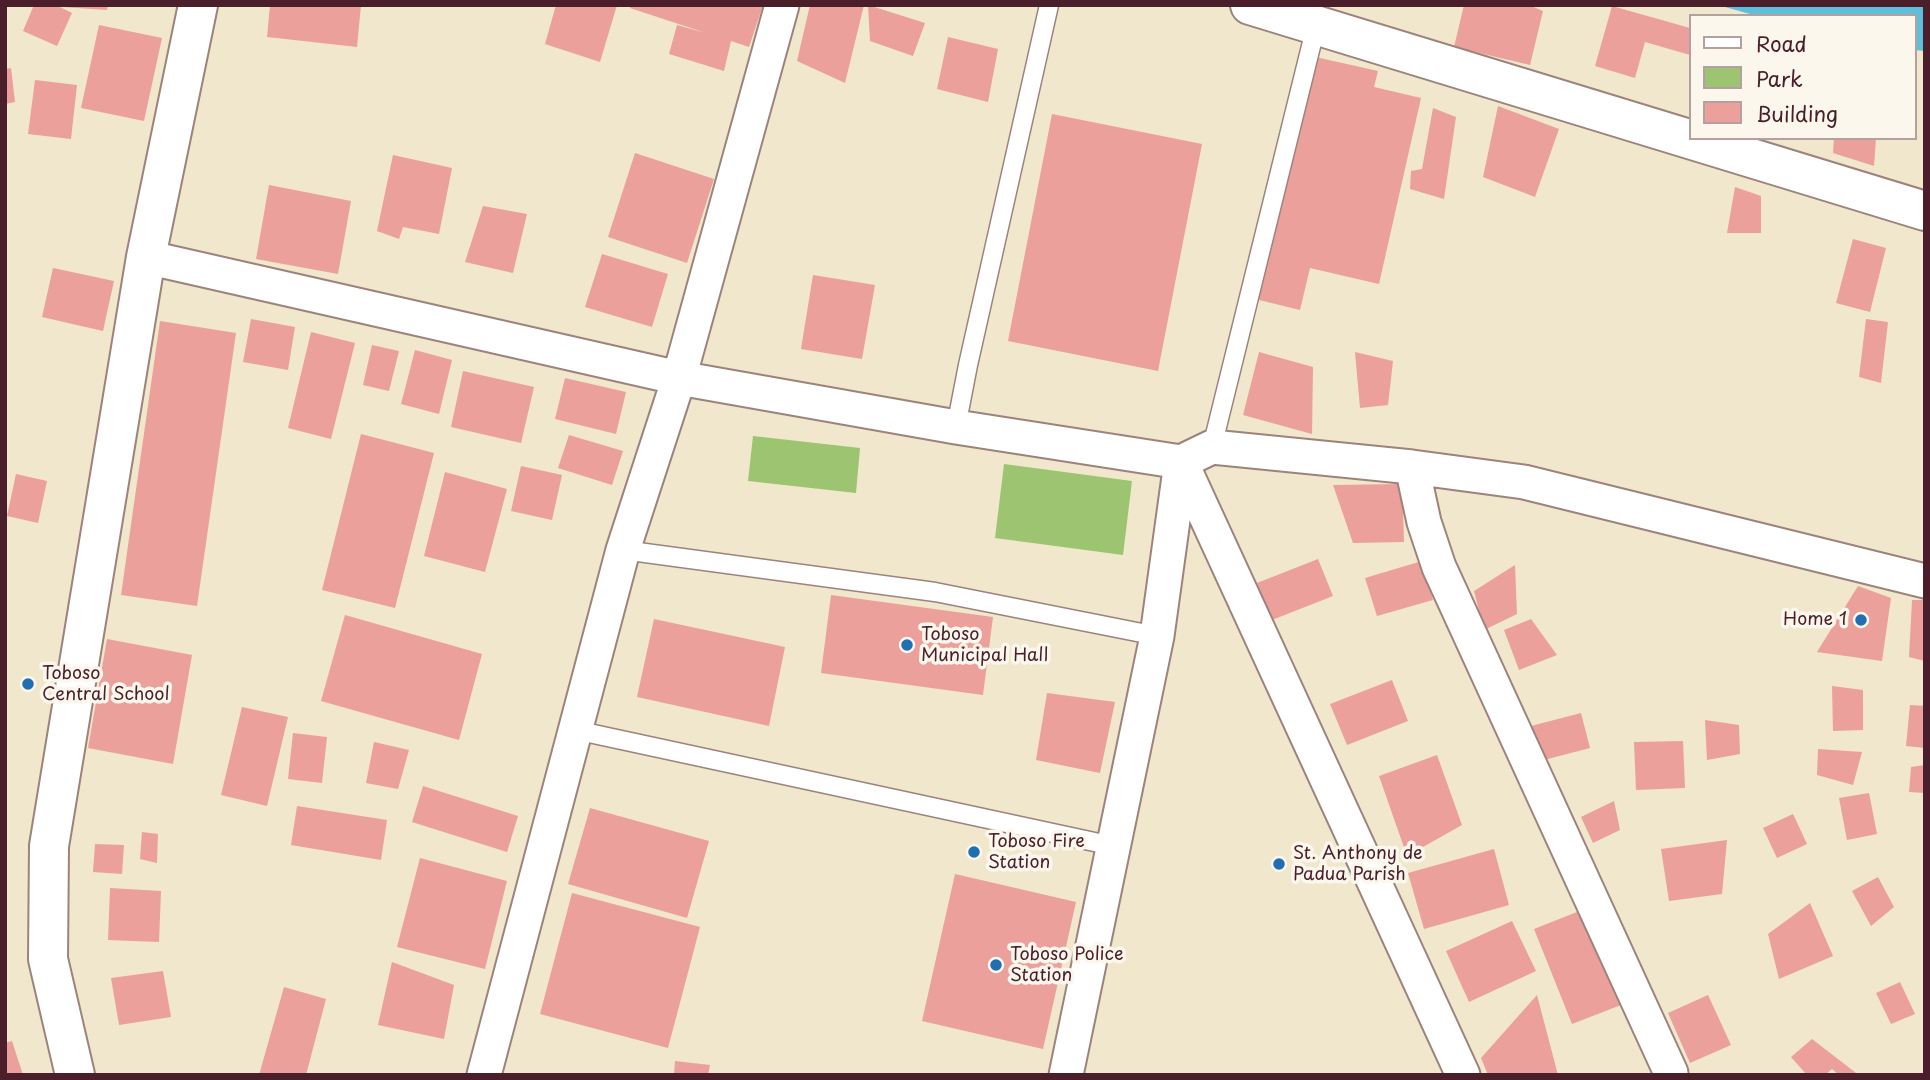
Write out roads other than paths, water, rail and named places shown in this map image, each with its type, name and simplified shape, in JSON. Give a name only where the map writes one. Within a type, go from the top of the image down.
[{"type":"main road","points":[[75,1075],[48,959],[49,846],[146,257],[198,5]]},
{"type":"main road","points":[[1250,5],[1688,139]]},
{"type":"main road","points":[[1691,140],[1925,211]]},
{"type":"street","points":[[484,1075],[623,550],[679,378],[782,5]]},
{"type":"street","points":[[146,257],[679,378],[956,427],[1181,462],[1212,447],[1412,467],[1524,482],[1925,580]]},
{"type":"street","points":[[1066,1075],[1157,636],[1181,462]]},
{"type":"street","points":[[1181,462],[1463,1075]]},
{"type":"street","points":[[1412,467],[1424,522],[1439,567],[1671,1073]]},
{"type":"lane","points":[[956,427],[1049,5]]},
{"type":"lane","points":[[1212,447],[1316,26]]},
{"type":"lane","points":[[623,550],[935,592],[1157,636]]},
{"type":"lane","points":[[575,730],[1113,846]]},
{"type":"water","points":[[1718,5],[1925,5],[1925,51],[1916,50],[1916,14],[1750,14]]},
{"type":"place","name":"Home 1","points":[[1861,620]]},
{"type":"place","name":"Toboso Municipal Hall","points":[[907,645]]},
{"type":"place","name":"Toboso Central School","points":[[28,684]]},
{"type":"place","name":"Toboso Fire Station","points":[[974,852]]},
{"type":"place","name":"St. Anthony de Padua Parish","points":[[1279,864]]},
{"type":"place","name":"Toboso Police Station","points":[[996,965]]}]
